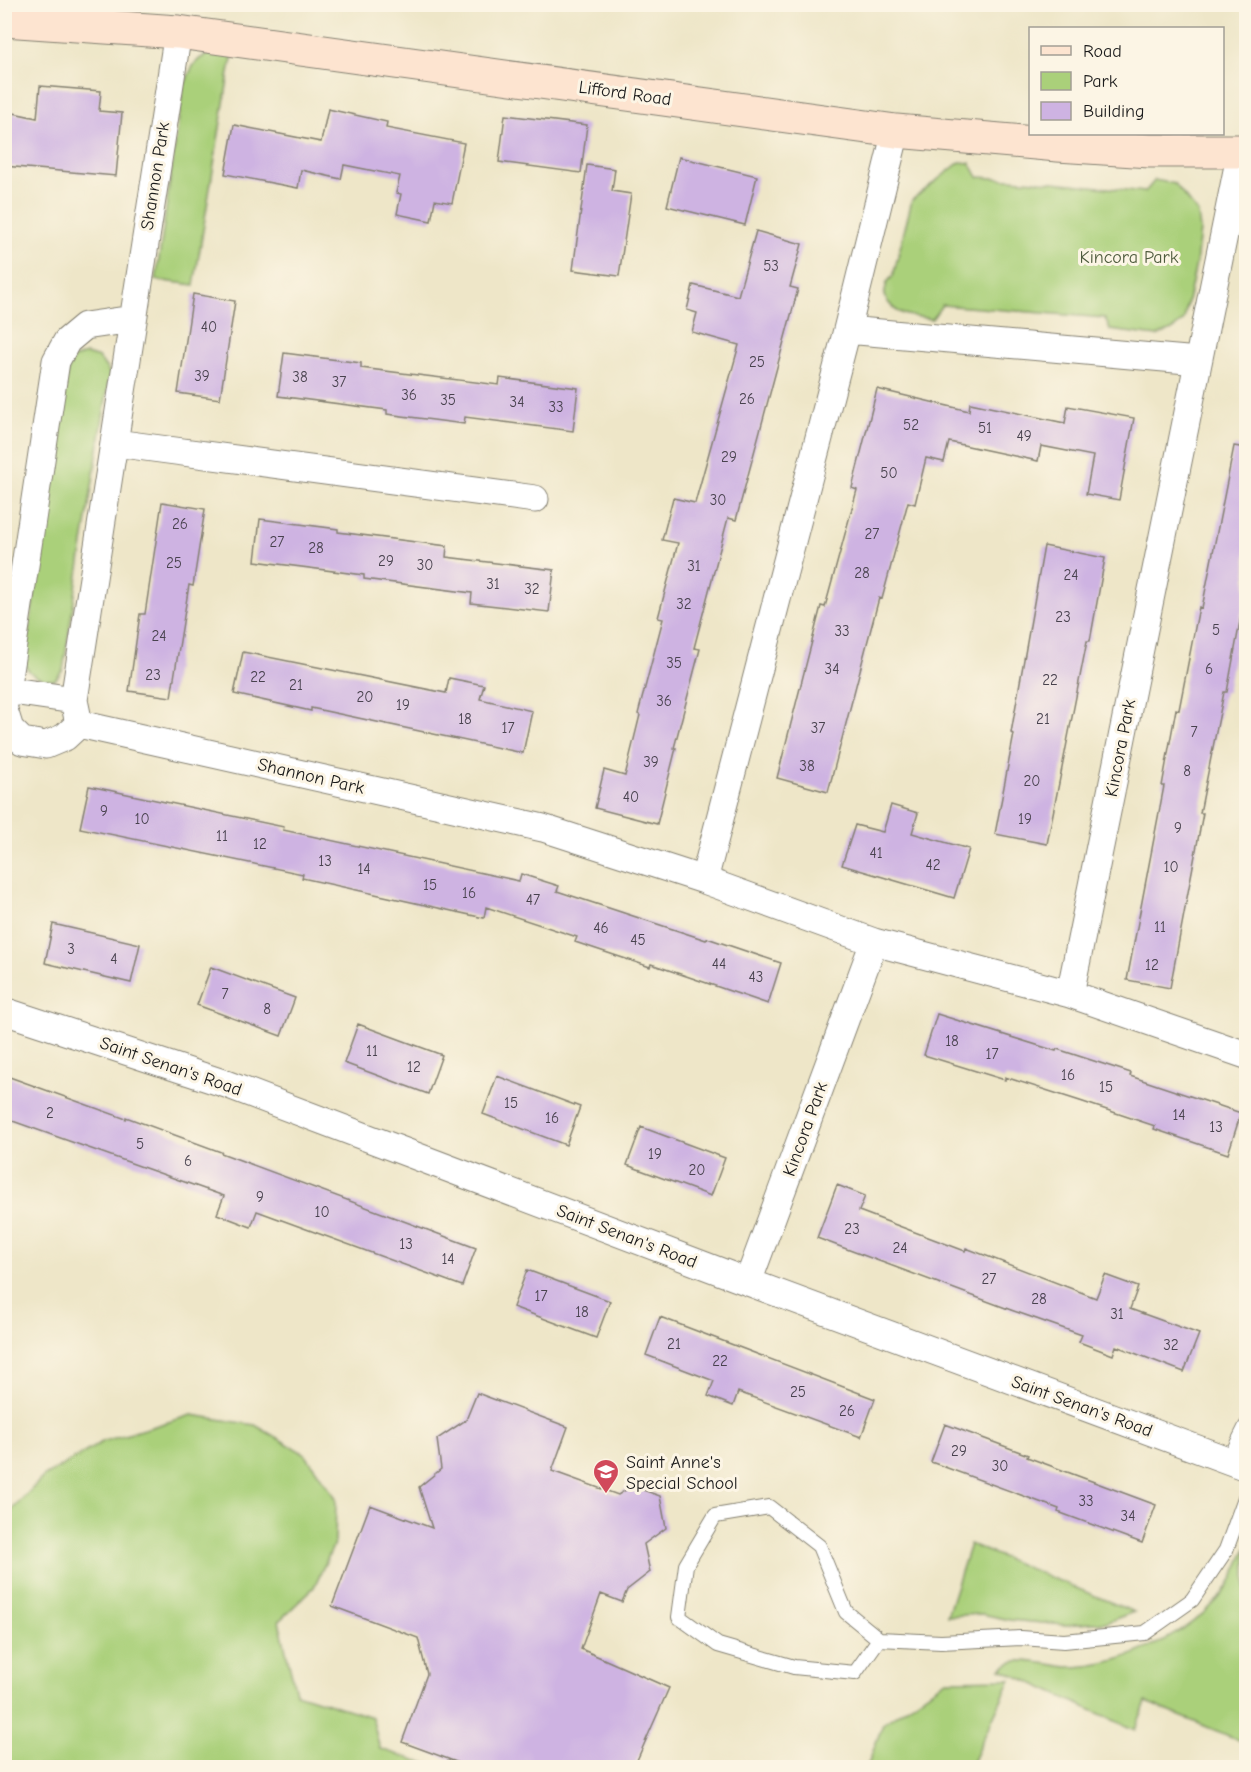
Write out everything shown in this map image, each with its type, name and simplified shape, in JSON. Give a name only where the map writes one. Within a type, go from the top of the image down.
[{"type":"main road","name":"Lifford Road","points":[[4,20],[178,32],[896,131],[1150,151],[1244,151]]},
{"type":"street","name":"Shannon Park","points":[[77,712],[133,319],[178,32]]},
{"type":"street","points":[[896,131],[847,330],[704,880],[874,942],[1070,994],[1246,1055]]},
{"type":"street","name":"Kincora Park","points":[[1070,994],[1198,361],[1244,151]]},
{"type":"street","points":[[77,712],[65,737],[46,745],[21,741],[10,729],[5,702],[56,360],[66,341],[85,326],[133,319]]},
{"type":"street","points":[[847,330],[1198,361]]},
{"type":"street","points":[[115,443],[535,500]]},
{"type":"street","name":"Shannon Park","points":[[5,702],[77,712],[543,828],[704,880]]},
{"type":"street","name":"Kincora Park","points":[[748,1282],[874,942]]},
{"type":"street","name":"Saint Senan's Road","points":[[4,1011],[226,1084],[748,1282],[1238,1464]]},
{"type":"lane","points":[[1238,1464],[1246,1426]]},
{"type":"lane","points":[[879,1639],[855,1673],[794,1667],[718,1646],[679,1617],[686,1565],[715,1516],[769,1508],[819,1546],[846,1612],[879,1639],[941,1642],[1021,1638],[1064,1641],[1145,1633],[1192,1600],[1226,1550],[1246,1495]]},
{"type":"green space","points":[[219,52],[233,55],[194,285],[156,280],[183,89],[191,69],[199,59]]},
{"type":"green space","name":"Kincora Park","points":[[960,162],[970,163],[978,177],[1145,192],[1155,180],[1175,184],[1198,213],[1200,230],[1196,264],[1184,320],[1172,330],[1157,336],[1110,330],[1105,318],[942,305],[932,319],[899,312],[884,296],[887,282],[893,276],[912,200]]},
{"type":"green space","points":[[86,354],[99,358],[110,373],[63,670],[55,680],[45,679],[33,675],[24,664],[68,368],[74,358]]},
{"type":"green space","points":[[192,1415],[255,1425],[305,1454],[336,1498],[335,1542],[314,1587],[279,1621],[296,1693],[372,1717],[380,1749],[437,1767],[5,1767],[4,1524],[10,1512],[43,1477],[104,1441]]},
{"type":"green space","points":[[970,1544],[1134,1612],[1107,1622],[1065,1625],[1010,1620],[982,1614],[947,1616]]},
{"type":"green space","points":[[1246,1548],[1246,1743],[1146,1702],[1135,1730],[1001,1669],[1018,1661],[1068,1667],[1089,1666],[1110,1662],[1151,1647],[1189,1624],[1220,1597],[1232,1580]]},
{"type":"green space","points":[[1011,1679],[970,1767],[867,1767],[883,1724],[946,1680]]},
{"type":"building","points":[[40,86],[101,91],[99,111],[122,113],[116,176],[4,166],[4,111],[37,118]]},
{"type":"building","points":[[328,109],[387,122],[386,128],[464,143],[452,203],[435,200],[431,221],[397,214],[401,194],[396,193],[400,176],[344,165],[341,179],[301,170],[298,188],[225,174],[234,125],[321,142]]},
{"type":"building","points":[[505,115],[587,125],[581,173],[499,162]]},
{"type":"building","points":[[679,157],[757,176],[745,225],[667,206]]},
{"type":"building","points":[[587,165],[615,169],[612,191],[631,194],[619,276],[573,270]]},
{"type":"building","points":[[756,231],[802,244],[790,287],[798,289],[736,520],[728,518],[694,648],[700,649],[657,824],[595,808],[604,770],[625,776],[640,715],[638,714],[663,619],[658,618],[678,543],[662,540],[673,498],[695,503],[739,345],[692,332],[697,313],[687,310],[693,285],[738,296]]},
{"type":"building","points":[[193,294],[235,301],[220,399],[178,393]]},
{"type":"building","points":[[284,353],[361,363],[361,368],[499,385],[500,378],[578,388],[573,431],[465,417],[464,424],[387,414],[387,410],[278,396]]},
{"type":"building","points":[[877,389],[969,411],[970,403],[1065,423],[1068,406],[1134,418],[1119,500],[1086,494],[1093,456],[1041,446],[1038,461],[949,442],[944,462],[926,458],[915,504],[908,502],[882,599],[879,598],[828,792],[777,778],[821,606],[825,607],[857,490],[852,488]]},
{"type":"building","points":[[1234,446],[1246,448],[1246,589],[1227,692],[1224,692],[1200,813],[1203,813],[1170,988],[1127,980],[1164,786],[1162,786],[1176,709],[1179,710],[1199,607],[1202,608]]},
{"type":"building","points":[[162,502],[205,509],[193,586],[189,585],[171,697],[129,691],[140,614],[145,614]]},
{"type":"building","points":[[260,519],[447,546],[446,557],[554,570],[549,612],[471,603],[472,593],[364,579],[364,575],[255,561]]},
{"type":"building","points":[[1044,546],[1105,558],[1047,844],[995,834],[1014,734],[1011,733]]},
{"type":"building","points":[[243,652],[446,693],[449,678],[484,685],[480,699],[532,711],[523,753],[234,694]]},
{"type":"building","points":[[89,786],[284,827],[283,830],[519,881],[521,874],[559,886],[557,891],[781,963],[768,1004],[651,964],[650,967],[575,942],[577,937],[486,907],[484,918],[302,878],[303,874],[80,828]]},
{"type":"building","points":[[891,805],[918,813],[912,833],[969,849],[954,898],[842,865],[855,825],[883,832]]},
{"type":"building","points":[[53,924],[140,944],[131,983],[45,963]]},
{"type":"building","points":[[211,967],[295,998],[281,1036],[197,1005]]},
{"type":"building","points":[[937,1014],[1131,1073],[1130,1076],[1241,1113],[1228,1154],[1080,1101],[1005,1077],[1005,1080],[924,1055]]},
{"type":"building","points":[[358,1024],[442,1055],[428,1094],[344,1063]]},
{"type":"building","points":[[4,1075],[126,1119],[126,1117],[476,1248],[462,1286],[257,1211],[251,1227],[217,1214],[224,1196],[4,1118]]},
{"type":"building","points":[[497,1076],[580,1107],[566,1145],[483,1114]]},
{"type":"building","points":[[641,1127],[725,1158],[711,1196],[627,1165]]},
{"type":"building","points":[[837,1185],[865,1196],[859,1211],[965,1251],[966,1248],[1096,1298],[1105,1275],[1138,1287],[1130,1309],[1199,1334],[1184,1372],[1116,1346],[1113,1355],[1079,1342],[1082,1335],[817,1238]]},
{"type":"building","points":[[527,1270],[610,1301],[596,1338],[513,1307]]},
{"type":"building","points":[[660,1317],[875,1399],[861,1437],[738,1392],[733,1406],[708,1396],[714,1381],[646,1355]]},
{"type":"building","points":[[477,1393],[568,1427],[552,1471],[618,1495],[632,1486],[660,1496],[666,1528],[644,1544],[650,1572],[627,1590],[622,1602],[601,1594],[581,1649],[669,1688],[634,1767],[470,1767],[402,1742],[427,1674],[418,1638],[332,1606],[370,1505],[432,1528],[419,1487],[441,1469],[437,1439],[466,1420]]},
{"type":"building","points":[[945,1424],[1156,1505],[1142,1543],[1058,1512],[1059,1509],[931,1462]]},
{"type":"place","name":"Saint Anne's Special School","points":[[606,1495]]}]
